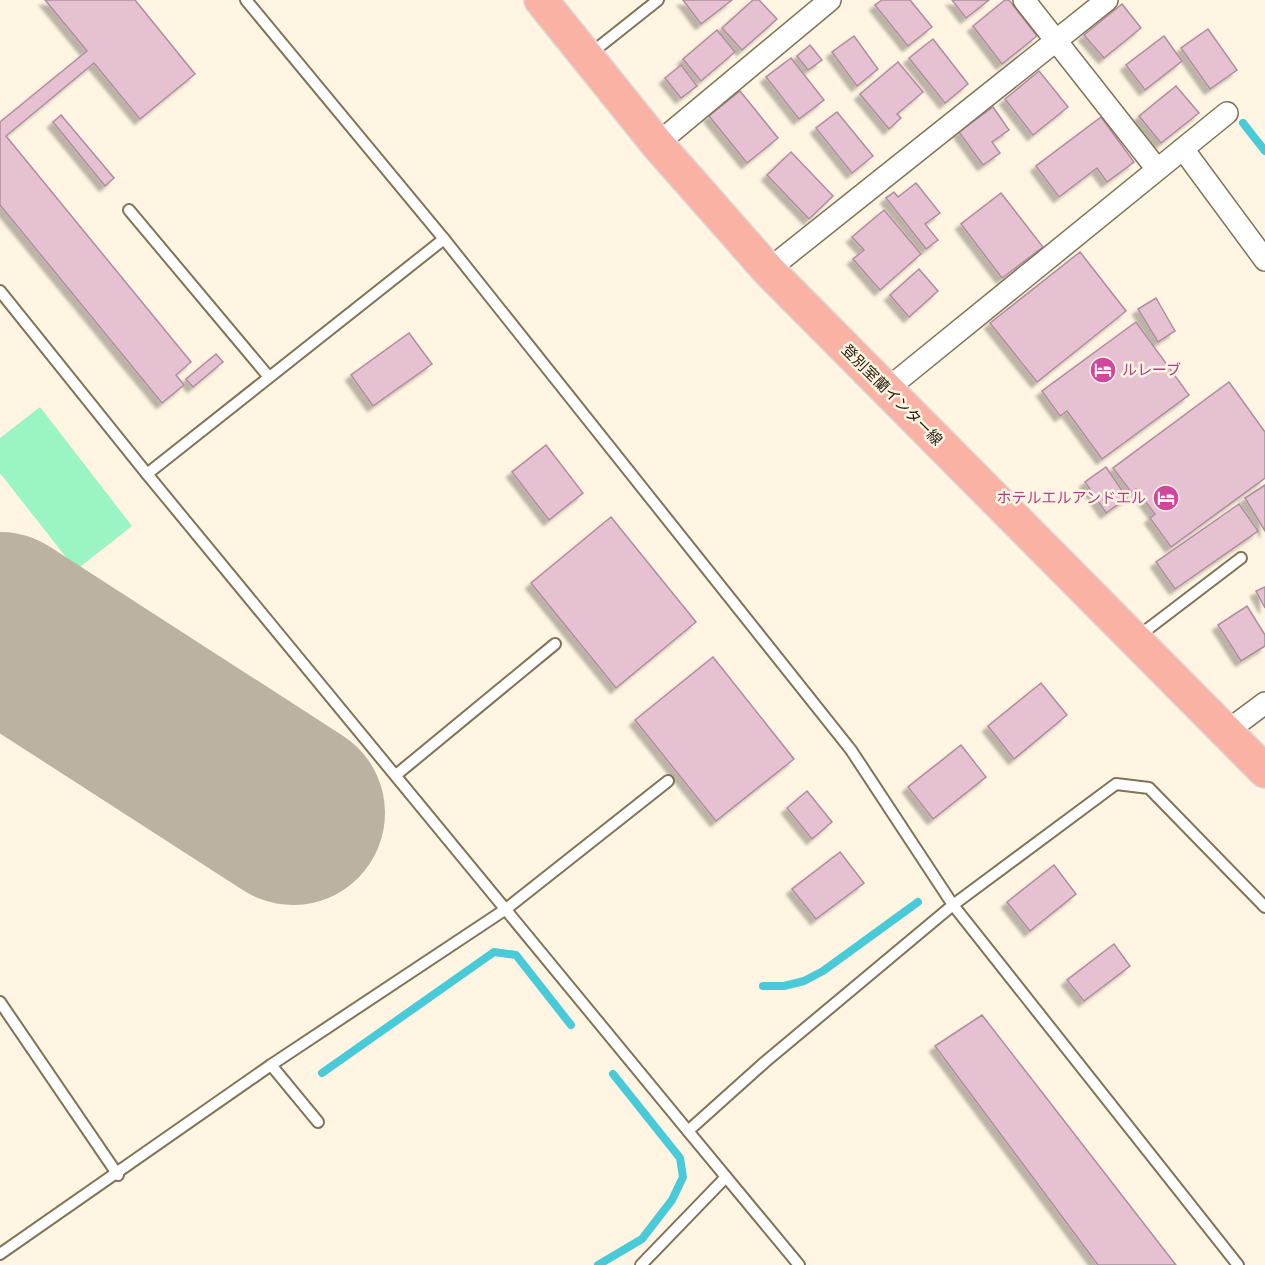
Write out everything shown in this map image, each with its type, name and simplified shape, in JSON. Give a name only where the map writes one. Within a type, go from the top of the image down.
[{"type":"main road","name":"登別室蘭インター線","points":[[541,0],[657,144],[768,270],[1265,771]]},
{"type":"street","points":[[657,144],[830,0]]},
{"type":"street","points":[[1024,0],[1157,169]]},
{"type":"street","points":[[768,270],[1107,0]]},
{"type":"street","points":[[886,390],[1227,113]]},
{"type":"street","points":[[1183,148],[1265,260]]},
{"type":"street","points":[[1226,732],[1265,703]]},
{"type":"lane","points":[[246,0],[444,239],[851,750],[953,905],[1238,1265]]},
{"type":"lane","points":[[587,57],[658,0]]},
{"type":"lane","points":[[129,210],[269,377]]},
{"type":"lane","points":[[147,474],[444,239]]},
{"type":"lane","points":[[0,291],[147,474],[799,1265]]},
{"type":"lane","points":[[1134,639],[1241,558]]},
{"type":"lane","points":[[396,775],[555,644]]},
{"type":"lane","points":[[0,1254],[118,1175],[271,1065],[506,909],[668,781]]},
{"type":"lane","points":[[688,1131],[765,1062],[953,905],[1116,784],[1149,788],[1265,907]]},
{"type":"lane","points":[[0,1002],[118,1175]]},
{"type":"lane","points":[[271,1065],[318,1122]]},
{"type":"lane","points":[[641,1265],[726,1177]]},
{"type":"green space","points":[[40,407],[132,526],[76,570],[0,473],[0,438]]},
{"type":"building","points":[[45,0],[135,0],[195,74],[140,119],[94,63],[6,136],[191,362],[176,375],[184,385],[162,403],[0,205],[0,122],[87,51]]},
{"type":"building","points":[[683,0],[732,0],[701,24]]},
{"type":"building","points":[[753,0],[759,0],[777,19],[742,50],[722,28]]},
{"type":"building","points":[[882,0],[910,0],[932,27],[908,46],[875,5]]},
{"type":"building","points":[[952,0],[989,0],[966,18]]},
{"type":"building","points":[[1005,0],[1009,0],[1037,36],[1002,64],[973,26]]},
{"type":"building","points":[[1122,4],[1141,28],[1104,58],[1084,35]]},
{"type":"building","points":[[1208,29],[1237,70],[1210,89],[1181,48]]},
{"type":"building","points":[[717,30],[735,52],[701,81],[683,59]]},
{"type":"building","points":[[854,36],[878,69],[857,86],[832,52]]},
{"type":"building","points":[[1164,36],[1182,61],[1145,90],[1126,65]]},
{"type":"building","points":[[933,39],[968,84],[945,103],[909,58]]},
{"type":"building","points":[[810,45],[822,60],[808,70],[797,56]]},
{"type":"building","points":[[791,58],[824,100],[799,119],[766,77]]},
{"type":"building","points":[[898,62],[923,92],[897,114],[901,118],[889,129],[860,94]]},
{"type":"building","points":[[681,65],[697,86],[681,98],[665,78]]},
{"type":"building","points":[[1039,71],[1068,107],[1033,135],[1005,99]]},
{"type":"building","points":[[1176,86],[1199,113],[1161,143],[1139,116]]},
{"type":"building","points":[[740,91],[778,138],[747,163],[709,116]]},
{"type":"building","points":[[993,107],[1009,130],[992,142],[1000,153],[983,165],[959,132]]},
{"type":"building","points":[[837,112],[873,156],[852,173],[816,128]]},
{"type":"building","points":[[61,115],[114,178],[105,186],[53,122]]},
{"type":"building","points":[[1101,117],[1134,162],[1107,182],[1097,168],[1059,197],[1036,166]]},
{"type":"building","points":[[791,152],[833,196],[809,219],[767,175]]},
{"type":"building","points":[[916,183],[940,213],[925,224],[938,240],[926,249],[886,198],[894,192],[898,197]]},
{"type":"building","points":[[1001,193],[1043,247],[1002,278],[961,224]]},
{"type":"building","points":[[884,210],[921,254],[880,290],[853,259],[864,250],[852,237]]},
{"type":"building","points":[[1080,252],[1126,311],[1037,382],[990,323]]},
{"type":"building","points":[[919,269],[938,291],[909,317],[890,295]]},
{"type":"building","points":[[1156,298],[1175,331],[1158,342],[1138,309]]},
{"type":"building","points":[[1136,322],[1189,395],[1102,459],[1067,411],[1060,416],[1042,391]]},
{"type":"building","points":[[409,333],[432,364],[373,406],[351,375]]},
{"type":"building","points":[[216,354],[223,362],[193,387],[186,379]]},
{"type":"building","points":[[1229,382],[1265,432],[1265,478],[1171,547],[1150,518],[1155,514],[1136,489],[1131,492],[1113,468]]},
{"type":"building","points":[[546,445],[583,493],[549,520],[512,472]]},
{"type":"building","points":[[1106,467],[1127,498],[1106,513],[1085,482]]},
{"type":"building","points":[[1265,485],[1265,531],[1245,498]]},
{"type":"building","points":[[1239,504],[1258,531],[1175,589],[1156,562]]},
{"type":"building","points":[[611,517],[696,622],[616,688],[531,583]]},
{"type":"building","points":[[1265,587],[1265,608],[1256,591]]},
{"type":"building","points":[[1247,606],[1265,635],[1265,646],[1241,661],[1218,625]]},
{"type":"building","points":[[713,657],[794,759],[716,821],[635,720]]},
{"type":"building","points":[[1041,683],[1067,715],[1014,759],[988,726]]},
{"type":"building","points":[[961,745],[986,777],[933,819],[908,787]]},
{"type":"building","points":[[807,791],[832,822],[812,839],[787,808]]},
{"type":"building","points":[[840,852],[864,883],[816,919],[792,889]]},
{"type":"building","points":[[1054,865],[1076,894],[1030,931],[1007,902]]},
{"type":"building","points":[[1114,944],[1130,966],[1084,1001],[1067,980]]},
{"type":"building","points":[[982,1015],[1176,1265],[1098,1265],[935,1046]]},
{"type":"waterway","points":[[1243,123],[1265,151]]},
{"type":"waterway","points":[[763,986],[784,986],[804,981],[823,971],[918,902]]},
{"type":"waterway","points":[[322,1073],[494,952],[516,955],[571,1025]]},
{"type":"waterway","points":[[598,1265],[642,1239],[672,1200],[683,1177],[680,1158],[613,1074]]},
{"type":"runway","points":[[0,624],[293,813]]},
{"type":"place","name":"ルレーブ","points":[[1103,370]]},
{"type":"place","name":"ホテルエルアンドエル","points":[[1166,498]]}]
